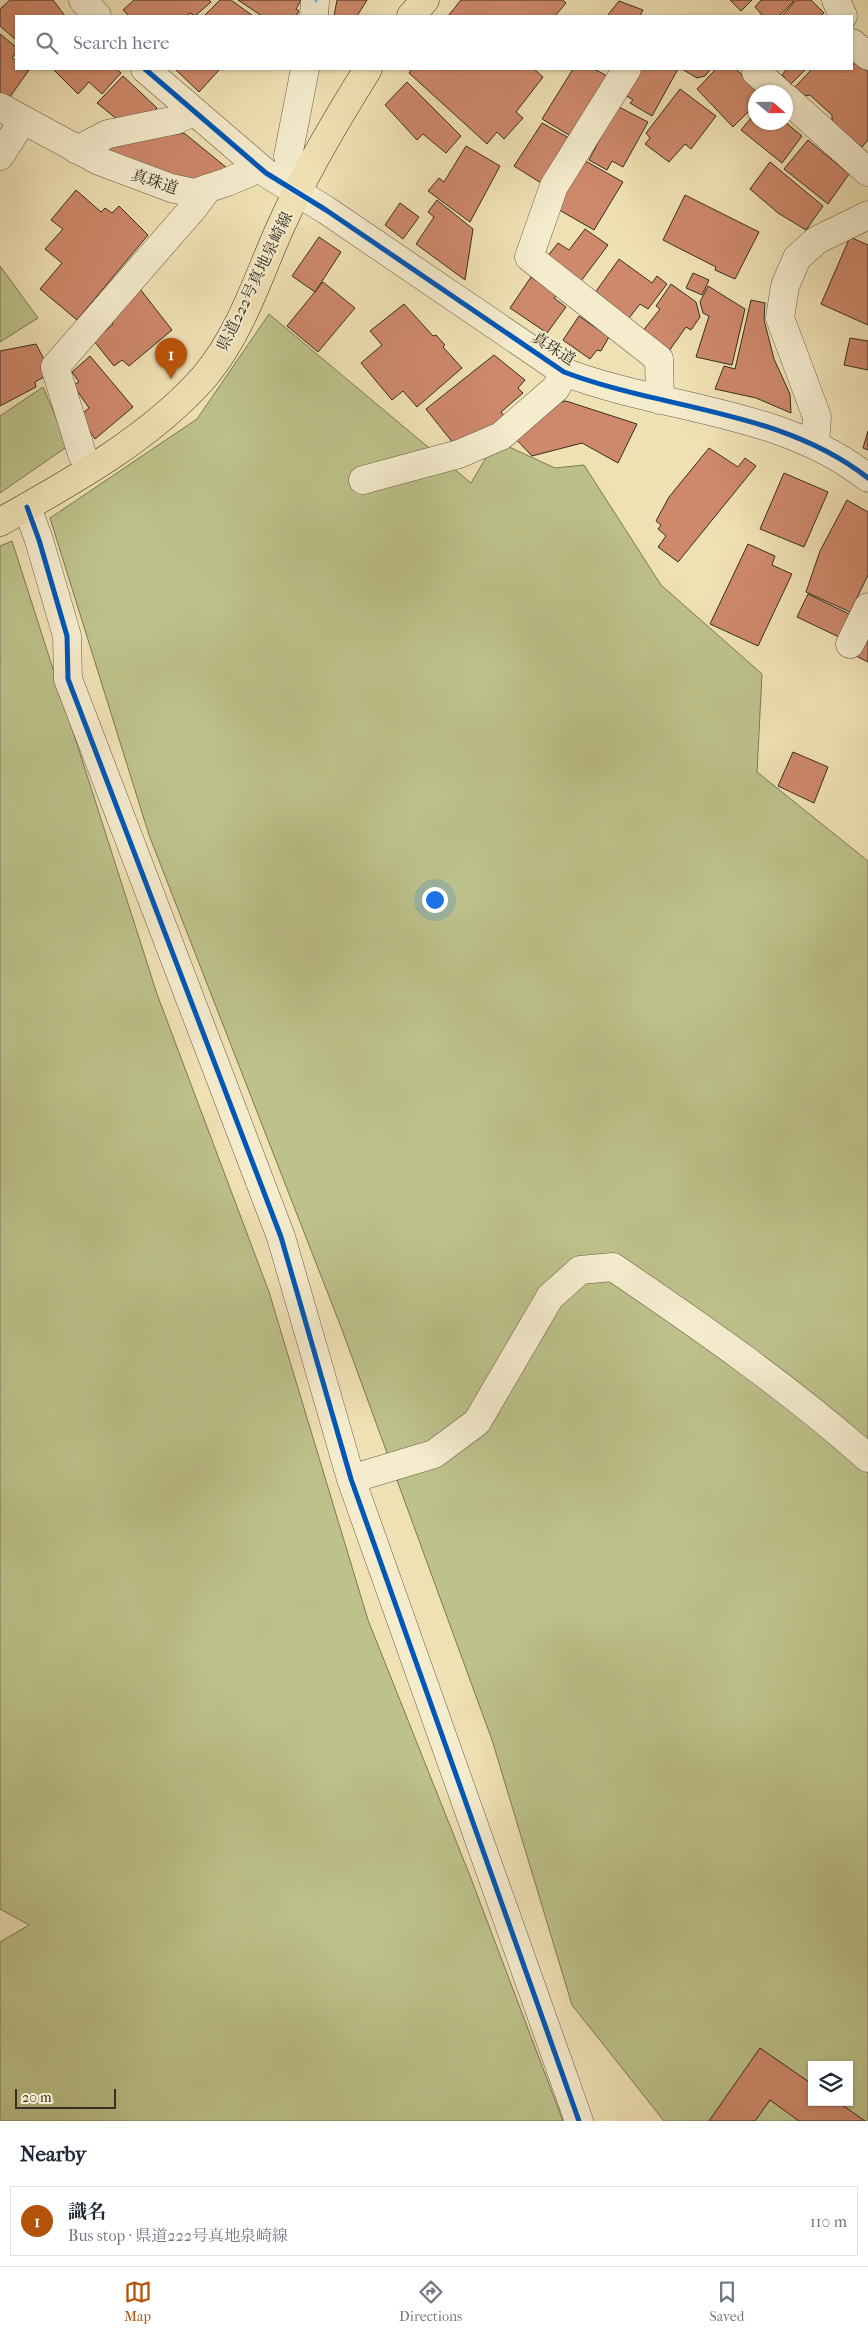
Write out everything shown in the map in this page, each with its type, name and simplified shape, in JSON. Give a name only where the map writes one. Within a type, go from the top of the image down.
[{"type":"main road","points":[[412,15],[425,0]]},
{"type":"main road","name":"県道222号真地泉崎線","points":[[0,522],[28,507],[151,428],[180,402],[206,374],[231,336],[297,192],[342,110],[367,70]]},
{"type":"street","points":[[83,0],[96,15]]},
{"type":"street","points":[[836,0],[842,15]]},
{"type":"street","points":[[853,44],[868,56]]},
{"type":"street","name":"真珠道","points":[[146,70],[260,168],[413,268],[564,372],[601,386],[738,418],[814,444],[849,463],[868,478]]},
{"type":"street","points":[[297,192],[288,156],[305,70]]},
{"type":"street","points":[[627,70],[554,186],[529,258],[659,358],[660,400]]},
{"type":"street","points":[[756,72],[771,85]]},
{"type":"street","points":[[793,104],[868,172]]},
{"type":"street","points":[[77,150],[108,134],[176,120],[193,112]]},
{"type":"street","points":[[0,156],[11,114]]},
{"type":"street","name":"真珠道","points":[[11,114],[99,161],[171,188],[201,190]]},
{"type":"street","points":[[90,468],[82,454],[55,367],[195,206],[201,190],[260,168]]},
{"type":"street","points":[[814,444],[817,417],[780,318],[785,286],[797,258],[817,240],[868,215]]},
{"type":"street","points":[[363,480],[460,454],[501,436],[556,388],[564,372]]},
{"type":"street","points":[[28,507],[40,540],[66,636],[68,679],[281,1238],[351,1479],[579,2121]]},
{"type":"street","points":[[850,644],[868,607]]},
{"type":"street","points":[[351,1479],[434,1454],[477,1422],[550,1297],[580,1270],[613,1267],[769,1376],[825,1419],[868,1458]]},
{"type":"green space","points":[[0,266],[38,318],[0,342]]},
{"type":"green space","points":[[269,314],[471,483],[496,441],[555,468],[584,465],[661,585],[762,674],[757,772],[868,861],[868,2121],[664,2121],[572,2005],[492,1740],[341,1327],[149,835],[50,518],[197,419]]},
{"type":"green space","points":[[43,387],[68,446],[0,493],[0,416]]},
{"type":"green space","points":[[12,541],[157,994],[269,1292],[368,1620],[470,1876],[563,2121],[0,2121],[0,1942],[29,1925],[0,1909],[0,546]]},
{"type":"building","points":[[10,0],[53,0],[64,15],[15,15],[15,39],[0,26],[0,9]]},
{"type":"building","points":[[134,0],[209,0],[211,2],[196,15],[190,13],[187,15],[128,15],[123,10]]},
{"type":"building","points":[[220,0],[231,0],[252,15],[205,15]]},
{"type":"building","points":[[238,0],[301,0],[296,9],[299,11],[297,15],[260,15]]},
{"type":"building","points":[[337,0],[367,0],[358,15],[334,15]]},
{"type":"building","points":[[461,0],[563,0],[566,3],[556,15],[449,15]]},
{"type":"building","points":[[730,0],[752,0],[741,11]]},
{"type":"building","points":[[761,0],[794,1],[780,15],[762,15],[755,7]]},
{"type":"building","points":[[796,0],[811,0],[824,13],[821,15],[783,15]]},
{"type":"building","points":[[619,1],[643,10],[640,15],[608,15]]},
{"type":"building","points":[[0,34],[15,46],[15,54],[12,58],[15,60],[15,70],[29,70],[7,101],[0,96]]},
{"type":"building","points":[[857,60],[868,72],[868,140],[862,147],[832,123],[832,115],[810,95],[805,96],[795,87],[811,70],[853,70],[853,65]]},
{"type":"building","points":[[54,70],[117,70],[121,73],[102,94],[89,82],[78,94]]},
{"type":"building","points":[[176,70],[219,70],[199,92]]},
{"type":"building","points":[[411,70],[535,70],[543,77],[516,112],[523,118],[504,139],[497,132],[487,144],[409,73]]},
{"type":"building","points":[[572,70],[596,70],[609,77],[574,138],[542,119]]},
{"type":"building","points":[[639,70],[677,70],[652,116],[630,103],[633,100],[625,95]]},
{"type":"building","points":[[684,70],[710,70],[705,76],[697,78]]},
{"type":"building","points":[[715,70],[737,70],[752,85],[748,85],[748,112],[733,127],[697,89]]},
{"type":"building","points":[[786,70],[805,70],[791,84],[782,75]]},
{"type":"building","points":[[123,76],[157,108],[149,117],[118,120],[97,103]]},
{"type":"building","points":[[407,82],[461,136],[446,153],[423,134],[417,140],[385,105]]},
{"type":"building","points":[[680,89],[716,116],[691,149],[685,144],[669,162],[645,144],[650,138],[646,133]]},
{"type":"building","points":[[617,106],[648,122],[623,167],[612,161],[607,170],[589,160]]},
{"type":"building","points":[[748,122],[748,130],[793,129],[802,136],[782,163],[741,130]]},
{"type":"building","points":[[542,123],[571,139],[541,183],[514,166]]},
{"type":"building","points":[[184,133],[227,168],[189,185],[99,152],[113,142]]},
{"type":"building","points":[[808,140],[849,174],[828,204],[784,169]]},
{"type":"building","points":[[466,146],[500,166],[470,222],[428,191],[439,178],[444,182]]},
{"type":"building","points":[[582,159],[623,182],[594,230],[554,207]]},
{"type":"building","points":[[770,162],[823,206],[806,230],[778,213],[750,189]]},
{"type":"building","points":[[76,190],[101,212],[105,208],[112,213],[119,206],[148,235],[77,320],[40,289],[62,263],[45,249],[63,229],[51,220]]},
{"type":"building","points":[[685,195],[759,232],[735,279],[715,270],[716,267],[663,240]]},
{"type":"building","points":[[437,200],[473,229],[465,280],[416,244],[434,217],[428,212]]},
{"type":"building","points":[[400,203],[419,217],[403,239],[385,225]]},
{"type":"building","points":[[585,229],[608,245],[581,281],[547,257],[558,243],[569,250]]},
{"type":"building","points":[[319,237],[341,252],[315,292],[292,276]]},
{"type":"building","points":[[850,237],[868,245],[868,325],[821,304]]},
{"type":"building","points":[[619,259],[652,283],[657,276],[667,284],[648,309],[640,304],[626,322],[592,297]]},
{"type":"building","points":[[693,273],[709,280],[702,295],[686,288]]},
{"type":"building","points":[[531,277],[557,295],[554,298],[566,307],[547,333],[510,308]]},
{"type":"building","points":[[323,282],[355,308],[318,352],[287,326]]},
{"type":"building","points":[[671,284],[696,302],[700,317],[691,330],[686,327],[669,351],[642,332],[660,309],[656,306]]},
{"type":"building","points":[[708,286],[745,309],[732,365],[696,357],[709,316],[703,313],[700,302]]},
{"type":"building","points":[[140,289],[172,330],[129,366],[122,360],[114,366],[94,341],[113,324],[109,314]]},
{"type":"building","points":[[751,300],[765,303],[764,320],[774,359],[790,394],[791,413],[756,398],[715,389],[724,366],[735,369]]},
{"type":"building","points":[[404,304],[433,336],[436,335],[445,345],[443,347],[462,368],[417,407],[403,391],[392,400],[361,363],[382,345],[370,331]]},
{"type":"building","points":[[579,316],[609,337],[601,351],[597,350],[590,359],[563,340]]},
{"type":"building","points":[[850,338],[868,341],[868,370],[844,365]]},
{"type":"building","points":[[36,344],[51,373],[35,382],[36,387],[0,406],[0,351]]},
{"type":"building","points":[[494,355],[525,380],[518,388],[523,393],[501,412],[508,421],[483,438],[477,431],[457,448],[426,409]]},
{"type":"building","points":[[90,356],[133,407],[95,439],[79,416],[89,408],[73,385],[79,382],[72,372]]},
{"type":"building","points":[[566,401],[637,424],[618,463],[582,443],[532,456],[511,434],[552,404]]},
{"type":"building","points":[[868,431],[868,450],[863,448]]},
{"type":"building","points":[[709,448],[738,467],[745,458],[756,466],[678,562],[658,547],[666,536],[658,529],[661,525],[656,521],[669,497]]},
{"type":"building","points":[[784,473],[828,492],[804,547],[760,529]]},
{"type":"building","points":[[847,500],[868,512],[868,575],[850,612],[806,592],[820,551]]},
{"type":"building","points":[[748,544],[775,556],[772,565],[792,574],[758,646],[710,624]]},
{"type":"building","points":[[808,594],[849,614],[839,637],[797,617]]},
{"type":"building","points":[[868,631],[868,662],[856,656]]},
{"type":"building","points":[[793,752],[828,767],[814,803],[778,786]]},
{"type":"building","points":[[760,2048],[808,2081],[808,2106],[844,2106],[865,2121],[799,2121],[770,2100],[755,2121],[709,2121]]},
{"type":"cycle path","points":[[146,70],[266,173],[326,210],[564,372],[602,385],[721,414],[798,438],[834,455],[868,478]]},
{"type":"cycle path","points":[[27,507],[39,540],[67,636],[68,679],[281,1237],[351,1479],[579,2121]]},
{"type":"place","name":"識名","points":[[171,379]]}]
